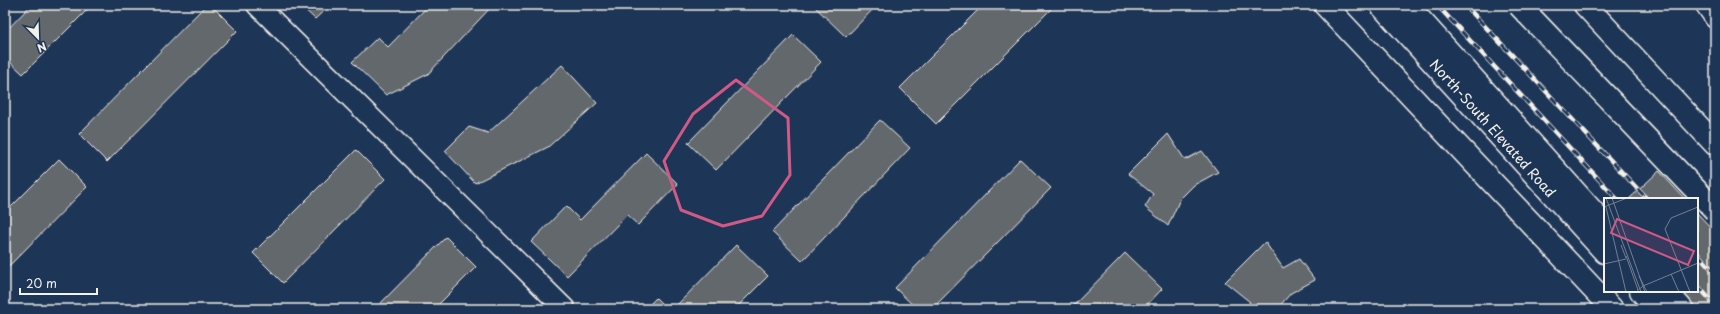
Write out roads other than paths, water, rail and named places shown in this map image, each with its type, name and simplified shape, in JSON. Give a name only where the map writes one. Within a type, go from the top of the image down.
[{"type":"main road","points":[[1325,5],[1612,309]]},
{"type":"main road","name":"North-South Elevated Road","points":[[1381,5],[1604,251]]},
{"type":"main road","points":[[1407,5],[1604,225]]},
{"type":"main road","points":[[1520,5],[1715,210]]},
{"type":"main road","points":[[1529,5],[1616,109],[1698,198]]},
{"type":"main road","points":[[1585,5],[1715,144]]},
{"type":"main road","points":[[1698,198],[1715,217]]},
{"type":"main road","points":[[1642,292],[1657,309]]},
{"type":"main road","points":[[1667,292],[1682,309]]},
{"type":"street","points":[[256,5],[565,309]]},
{"type":"street","points":[[1706,5],[1715,18]]},
{"type":"railway","points":[[1437,5],[1616,198]]},
{"type":"railway","points":[[1465,5],[1646,198]]},
{"type":"railway","points":[[1698,254],[1715,273]]},
{"type":"railway","points":[[1698,286],[1715,305]]}]
